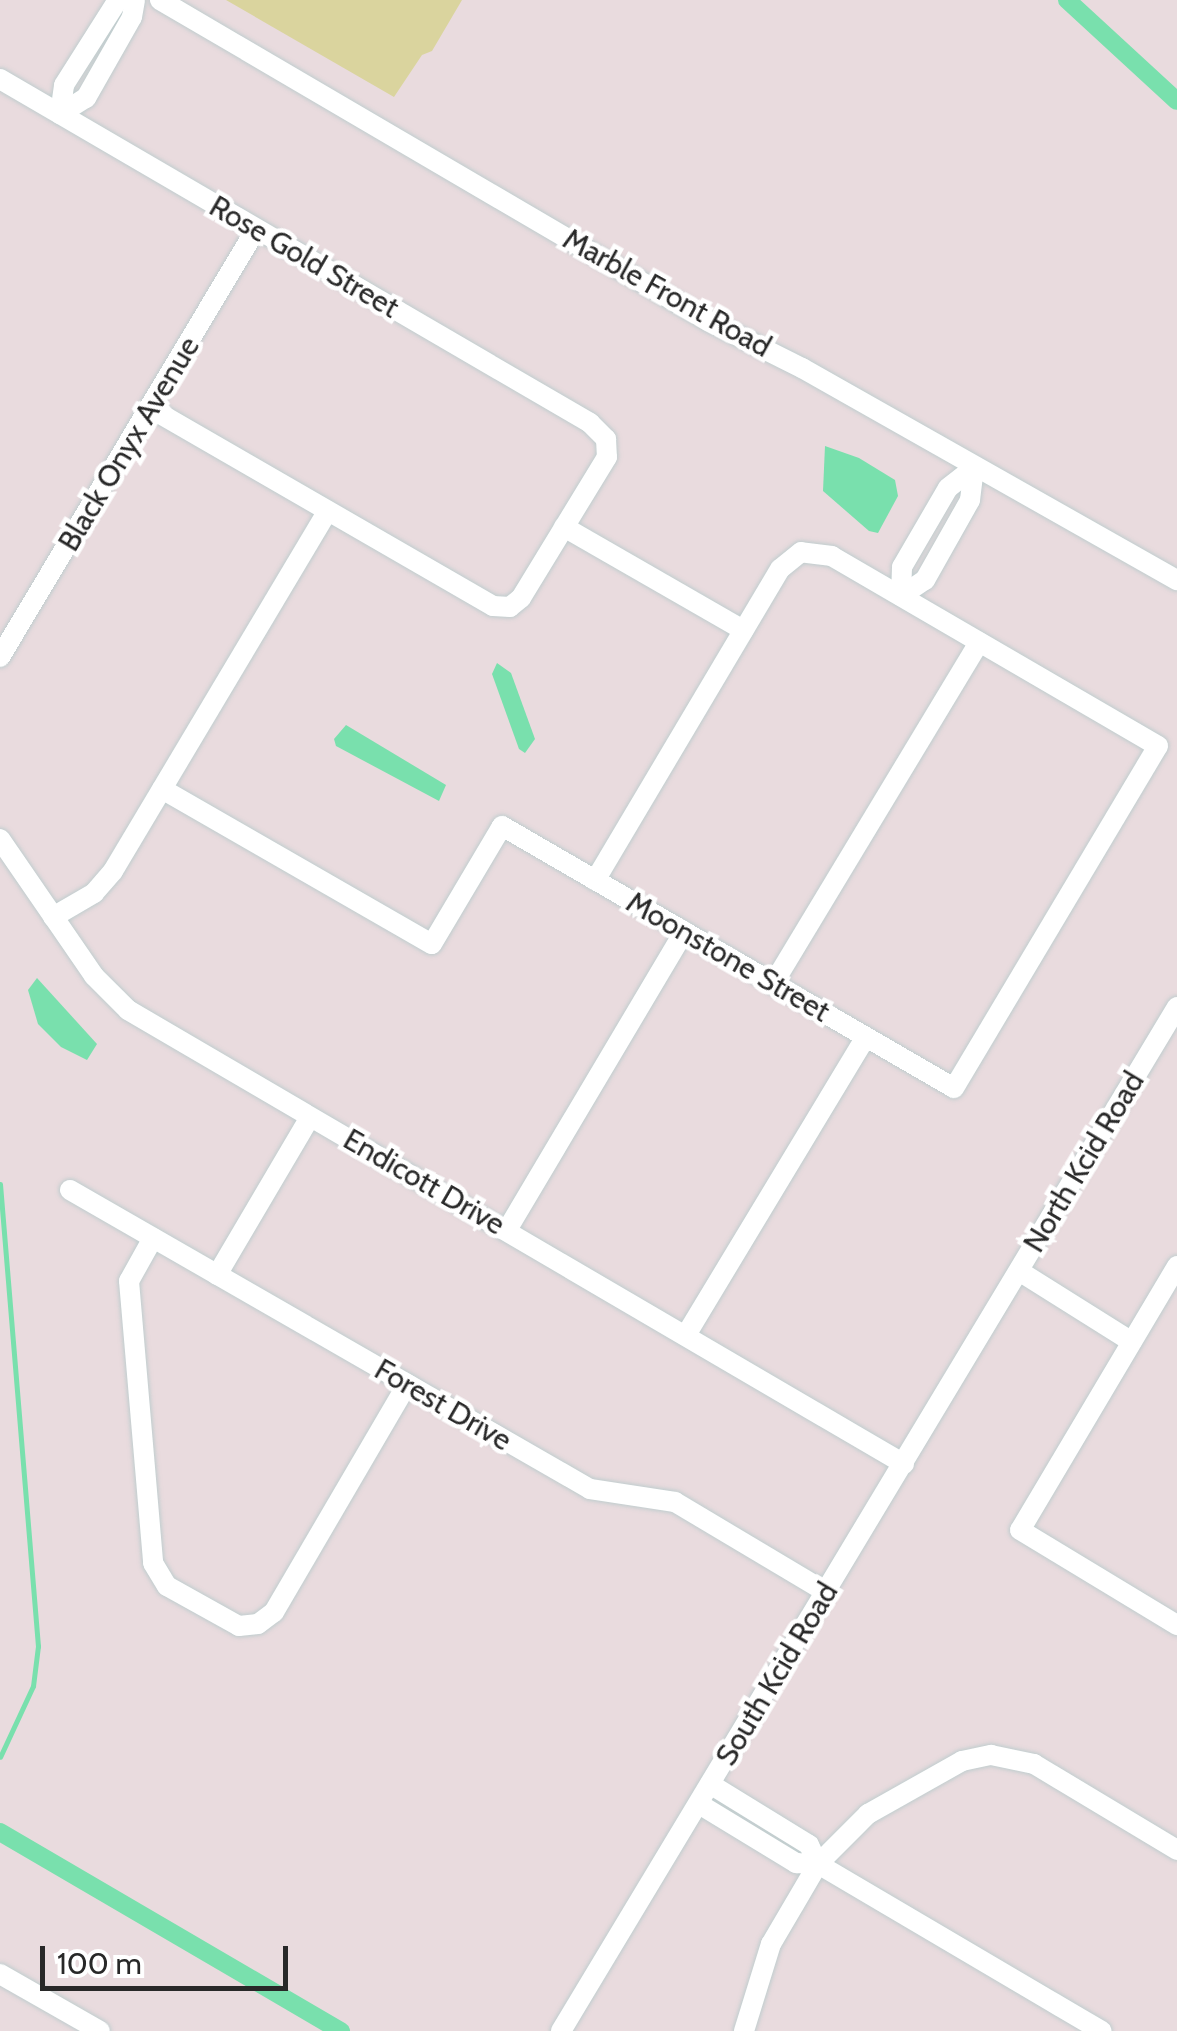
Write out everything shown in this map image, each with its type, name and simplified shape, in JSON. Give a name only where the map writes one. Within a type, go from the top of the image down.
[{"type":"street","points":[[60,114],[64,85],[118,0]]},
{"type":"street","points":[[60,114],[86,98],[132,17],[136,0]]},
{"type":"street","name":"Marble Front Road","points":[[160,0],[708,321],[802,368],[1177,580]]},
{"type":"street","name":"Rose Gold Street","points":[[0,79],[590,423],[606,438],[607,456],[564,528]]},
{"type":"street","name":"Black Onyx Avenue","points":[[0,657],[256,230]]},
{"type":"street","points":[[150,408],[493,606],[510,607],[521,598],[564,528],[743,630]]},
{"type":"street","points":[[901,596],[902,567],[948,488],[974,468]]},
{"type":"street","points":[[53,917],[94,893],[113,871],[328,511]]},
{"type":"street","points":[[594,880],[780,569],[801,552],[832,556],[901,596],[979,642],[773,984]]},
{"type":"street","name":"Moonstone Street","points":[[162,789],[432,944],[502,826],[954,1088],[1158,746],[979,642]]},
{"type":"street","name":"Endicott Drive","points":[[0,838],[94,976],[128,1010],[904,1464]]},
{"type":"street","points":[[507,1230],[684,932]]},
{"type":"street","name":"North Kcid Road","points":[[992,1316],[1177,1007]]},
{"type":"street","points":[[686,1334],[866,1037]]},
{"type":"street","points":[[217,1275],[310,1116]]},
{"type":"street","name":"Forest Drive","points":[[70,1190],[590,1489],[676,1502],[826,1592]]},
{"type":"street","points":[[153,1238],[129,1280],[153,1563],[167,1586],[239,1626],[258,1624],[274,1612],[407,1384]]},
{"type":"street","points":[[1177,1266],[1020,1530],[1177,1625]]},
{"type":"street","points":[[1018,1271],[1132,1342]]},
{"type":"street","name":"South Kcid Road","points":[[562,2031],[992,1316]]},
{"type":"street","points":[[744,2031],[771,1944],[818,1864],[868,1814],[962,1762],[991,1755],[1034,1764],[1177,1850]]},
{"type":"street","points":[[710,1784],[809,1845],[818,1864]]},
{"type":"street","points":[[698,1804],[796,1862],[818,1864],[1102,2031]]},
{"type":"street","points":[[0,1974],[100,2031]]},
{"type":"shaded area","points":[[226,0],[462,0],[432,51],[422,55],[394,97]]},
{"type":"shaded area","points":[[825,446],[859,458],[895,480],[898,496],[878,533],[869,531],[823,491]]},
{"type":"shaded area","points":[[497,663],[511,673],[535,739],[525,753],[519,749],[492,674]]},
{"type":"shaded area","points":[[346,725],[446,785],[439,801],[336,746],[334,739]]},
{"type":"shaded area","points":[[37,978],[97,1044],[87,1060],[61,1047],[38,1024],[28,990]]},
{"type":"waterway","points":[[1067,0],[1177,101]]},
{"type":"waterway","points":[[0,1184],[38,1646],[33,1686],[0,1757]]},
{"type":"waterway","points":[[0,1832],[341,2031]]}]
